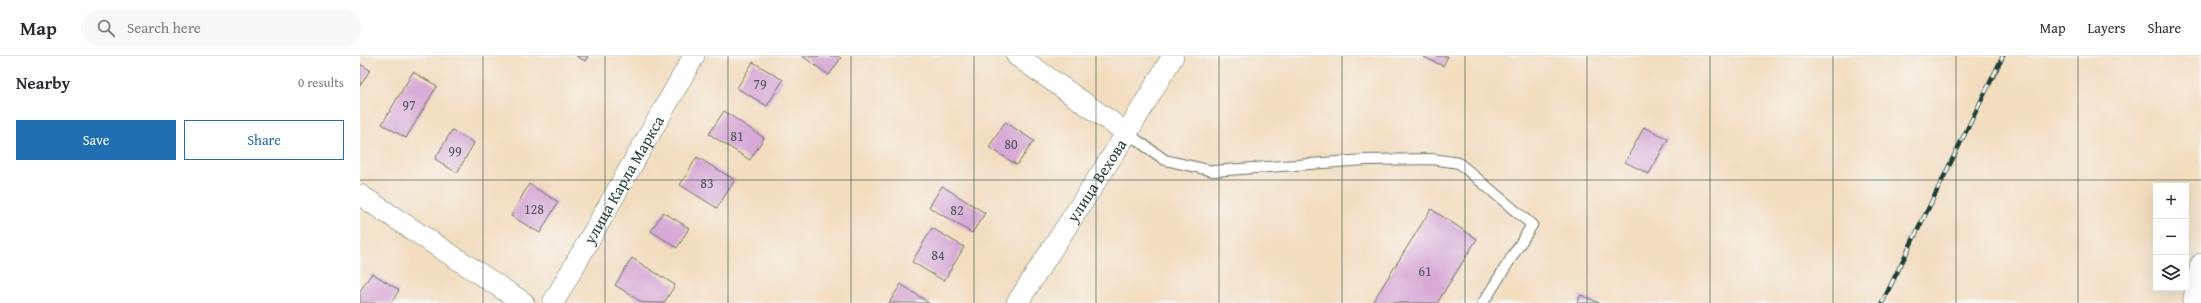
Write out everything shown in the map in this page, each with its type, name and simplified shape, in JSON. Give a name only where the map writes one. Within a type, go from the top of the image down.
[{"type":"street","name":"улица Карла Маркса","points":[[553,303],[694,56]]},
{"type":"street","points":[[1017,56],[1128,133]]},
{"type":"street","name":"улица Вехова","points":[[1017,303],[1128,133],[1173,56]]},
{"type":"street","points":[[360,195],[524,303]]},
{"type":"street","points":[[2193,303],[2201,264]]},
{"type":"lane","points":[[1128,133],[1165,160],[1213,170],[1365,160],[1432,159],[1459,163],[1532,225],[1483,303]]},
{"type":"building","points":[[576,56],[588,56],[585,61]]},
{"type":"building","points":[[802,56],[838,56],[841,58],[829,75]]},
{"type":"building","points":[[1422,56],[1448,56],[1443,66]]},
{"type":"building","points":[[753,62],[783,80],[767,106],[737,88]]},
{"type":"building","points":[[360,64],[370,70],[360,86]]},
{"type":"building","points":[[413,72],[437,86],[406,138],[382,124]]},
{"type":"building","points":[[724,111],[764,138],[750,160],[709,134]]},
{"type":"building","points":[[1005,122],[1034,141],[1017,165],[989,147]]},
{"type":"building","points":[[1644,127],[1668,139],[1649,174],[1625,162]]},
{"type":"building","points":[[452,130],[474,143],[457,173],[435,159]]},
{"type":"building","points":[[697,157],[735,180],[717,208],[680,185]]},
{"type":"building","points":[[529,184],[558,202],[540,233],[511,216]]},
{"type":"building","points":[[942,186],[985,213],[972,233],[929,207]]},
{"type":"building","points":[[1431,209],[1477,239],[1437,303],[1372,303]]},
{"type":"building","points":[[663,212],[689,228],[677,248],[651,231]]},
{"type":"building","points":[[932,228],[964,247],[944,281],[912,262]]},
{"type":"building","points":[[632,258],[675,285],[664,303],[643,303],[615,285]]},
{"type":"building","points":[[372,273],[399,290],[391,303],[360,303],[360,291]]},
{"type":"building","points":[[901,284],[929,303],[889,303]]},
{"type":"building","points":[[1581,295],[1599,303],[1577,303]]},
{"type":"railway","points":[[1882,303],[2003,56]]}]
